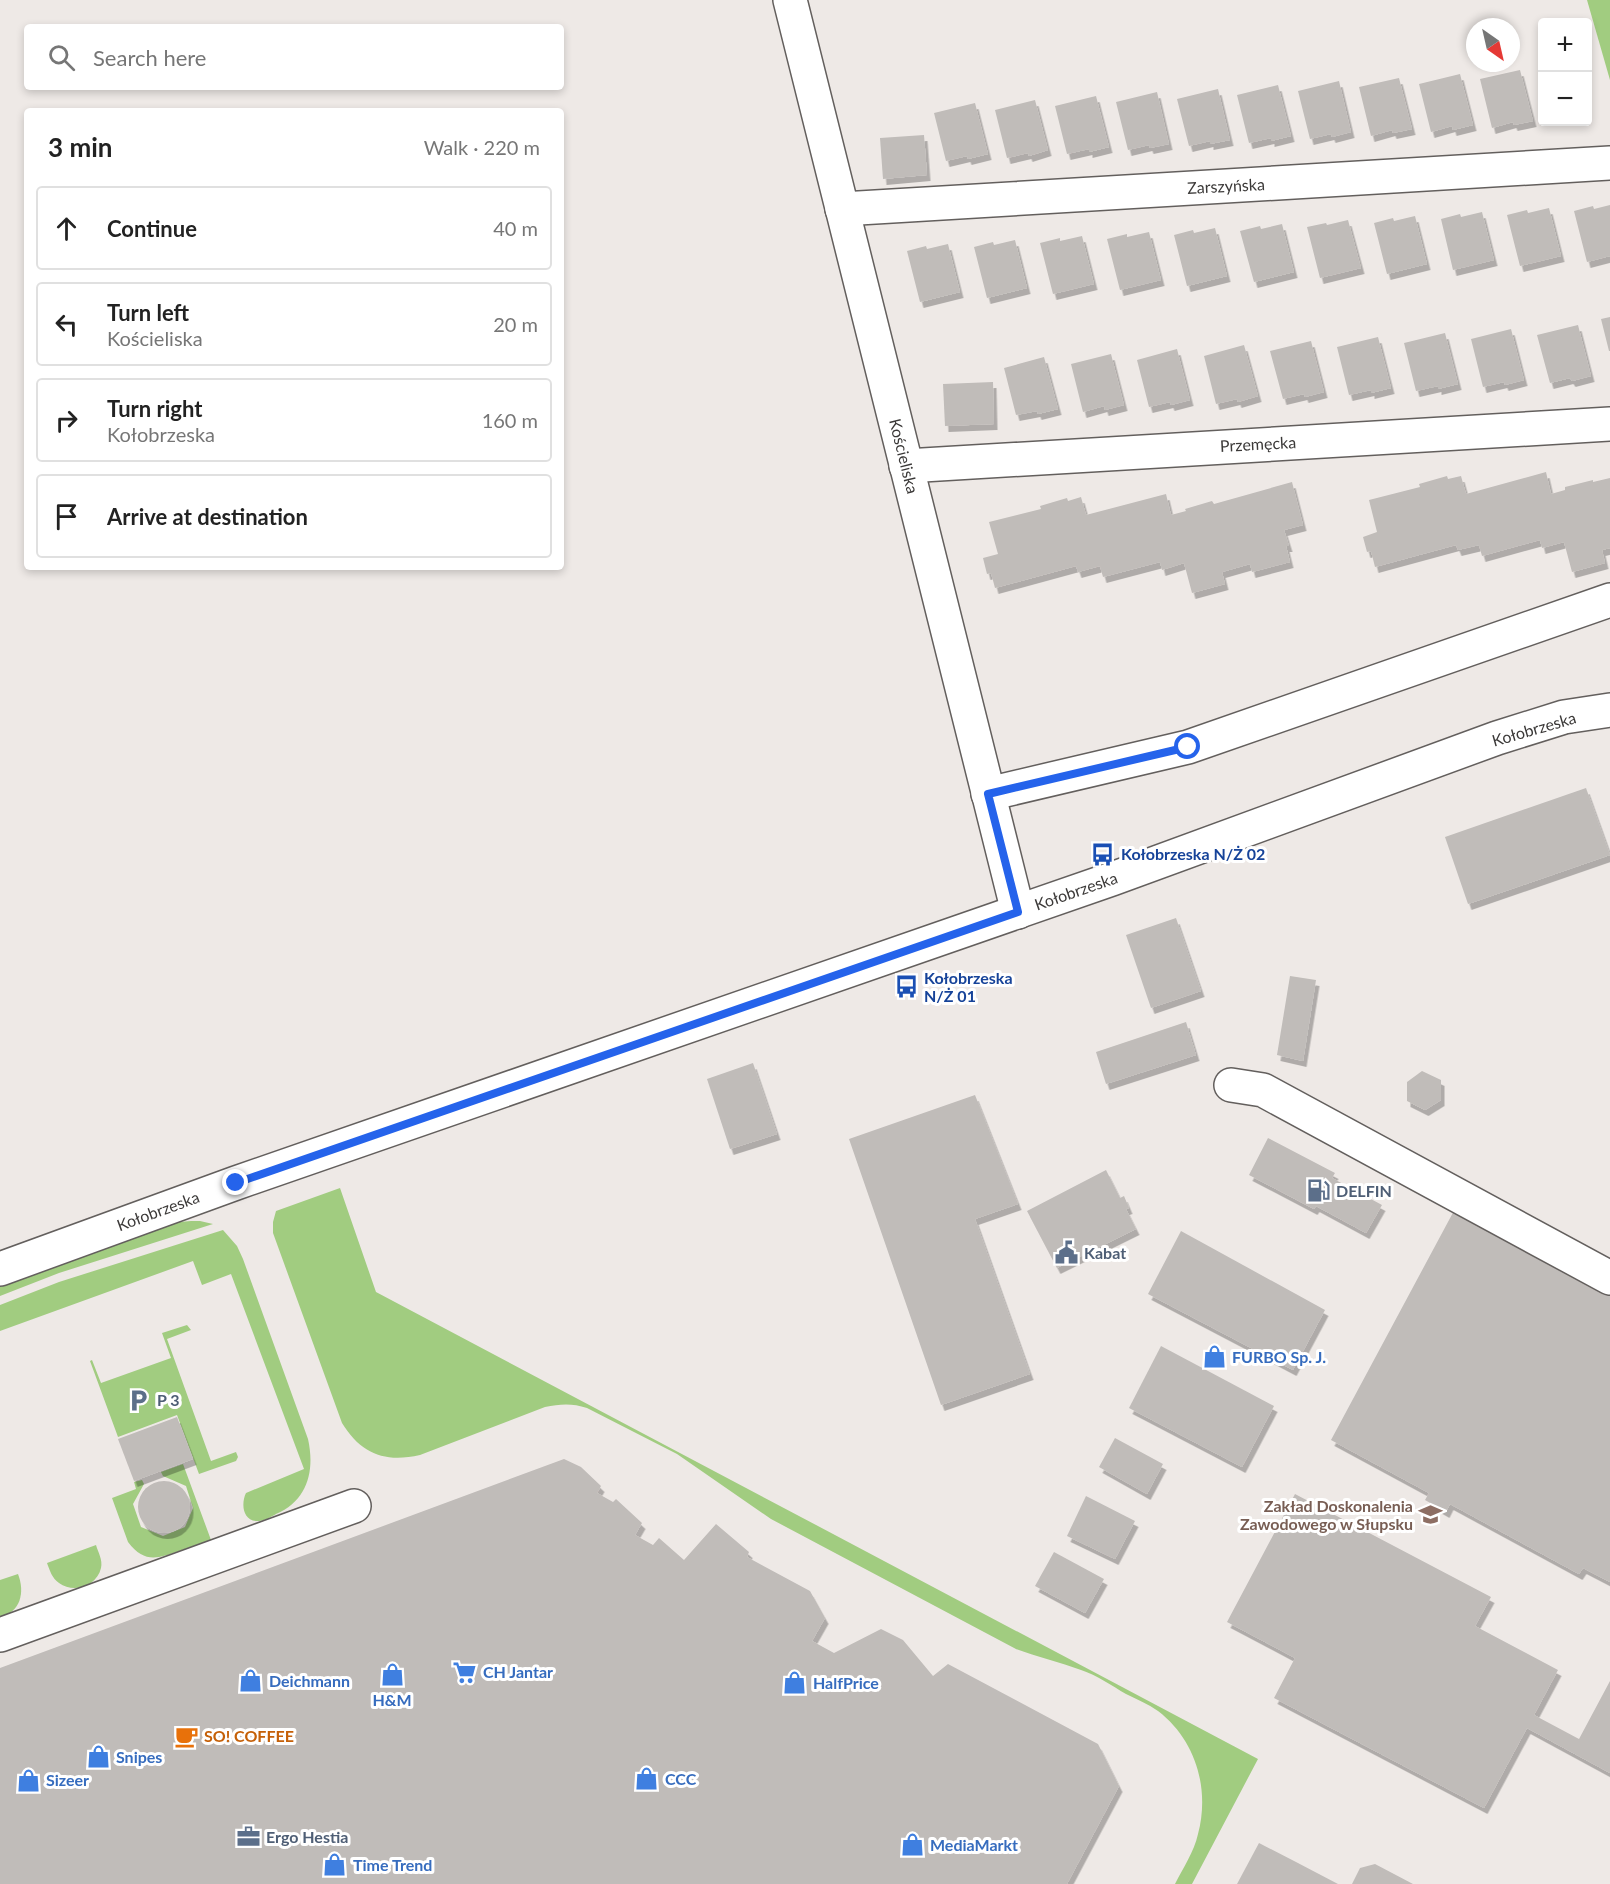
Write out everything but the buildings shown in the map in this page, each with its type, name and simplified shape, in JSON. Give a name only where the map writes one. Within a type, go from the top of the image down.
[{"type":"street","name":"Kościeliska","points":[[790,0],[1018,912]]},
{"type":"street","name":"Zarszyńska","points":[[842,209],[1610,163]]},
{"type":"street","name":"Przemęcka","points":[[906,466],[1610,424]]},
{"type":"street","points":[[988,794],[1188,747],[1610,600]]},
{"type":"street","name":"Kołobrzeska","points":[[0,1269],[259,1175],[1018,912],[1497,738],[1564,717],[1610,710]]},
{"type":"street","points":[[1231,1085],[1263,1090],[1610,1278]]},
{"type":"street","points":[[0,1635],[354,1506]]},
{"type":"green space","points":[[1587,0],[1610,0],[1610,80]]},
{"type":"green space","points":[[340,1188],[376,1292],[1258,1759],[1192,1884],[1175,1884],[1191,1854],[1198,1834],[1202,1800],[1201,1783],[1191,1751],[1182,1736],[1158,1711],[1087,1672],[1016,1649],[771,1519],[677,1454],[587,1408],[566,1404],[545,1407],[420,1455],[385,1457],[375,1454],[357,1442],[342,1423],[273,1233],[276,1211]]},
{"type":"green space","points":[[200,1221],[213,1224],[59,1273],[0,1296],[0,1287],[179,1222]]},
{"type":"green space","points":[[223,1230],[237,1246],[243,1259],[308,1439],[310,1451],[309,1473],[302,1493],[287,1508],[261,1521],[253,1520],[246,1515],[243,1507],[246,1493],[304,1469],[231,1274],[202,1285],[193,1261],[0,1331],[0,1305],[59,1282]]},
{"type":"green space","points":[[187,1325],[191,1330],[167,1339],[211,1461],[236,1452],[238,1457],[236,1461],[199,1474],[177,1415],[118,1437],[90,1361],[92,1360],[101,1383],[171,1358],[162,1333]]},
{"type":"green space","points":[[183,1464],[211,1540],[164,1556],[145,1556],[128,1542],[112,1498],[136,1489],[134,1482],[142,1480],[144,1484],[133,1504],[141,1527],[163,1536],[185,1527],[193,1508],[186,1486],[163,1476],[161,1472]]},
{"type":"green space","points":[[96,1545],[101,1559],[101,1568],[90,1584],[71,1588],[55,1579],[47,1563]]},
{"type":"green space","points":[[18,1574],[21,1588],[20,1600],[13,1611],[0,1617],[0,1580]]},
{"type":"place","name":"Kołobrzeska N/Ż 02","points":[[1103,854]]},
{"type":"place","name":"Kołobrzeska N/Ż 01","points":[[906,987]]},
{"type":"place","name":"DELFIN","points":[[1318,1191]]},
{"type":"place","name":"Kabat","points":[[1066,1253]]},
{"type":"place","name":"FURBO Sp. J.","points":[[1214,1357]]},
{"type":"place","name":"P 3","points":[[139,1400]]},
{"type":"place","name":"Zakład Doskonalenia Zawodowego w Słupsku","points":[[1431,1515]]},
{"type":"place","name":"CH Jantar","points":[[465,1672]]},
{"type":"place","name":"H&M","points":[[392,1675]]},
{"type":"place","name":"Deichmann","points":[[251,1681]]},
{"type":"place","name":"HalfPrice","points":[[795,1683]]},
{"type":"place","name":"SO! COFFEE","points":[[186,1736]]},
{"type":"place","name":"Snipes","points":[[98,1757]]},
{"type":"place","name":"CCC","points":[[647,1779]]},
{"type":"place","name":"Sizeer","points":[[28,1780]]},
{"type":"place","name":"Ergo Hestia","points":[[248,1837]]},
{"type":"place","name":"MediaMarkt","points":[[912,1845]]},
{"type":"place","name":"Time Trend","points":[[335,1865]]},
{"type":"route","points":[[236,1183],[1018,912],[988,794],[1188,747]]}]
